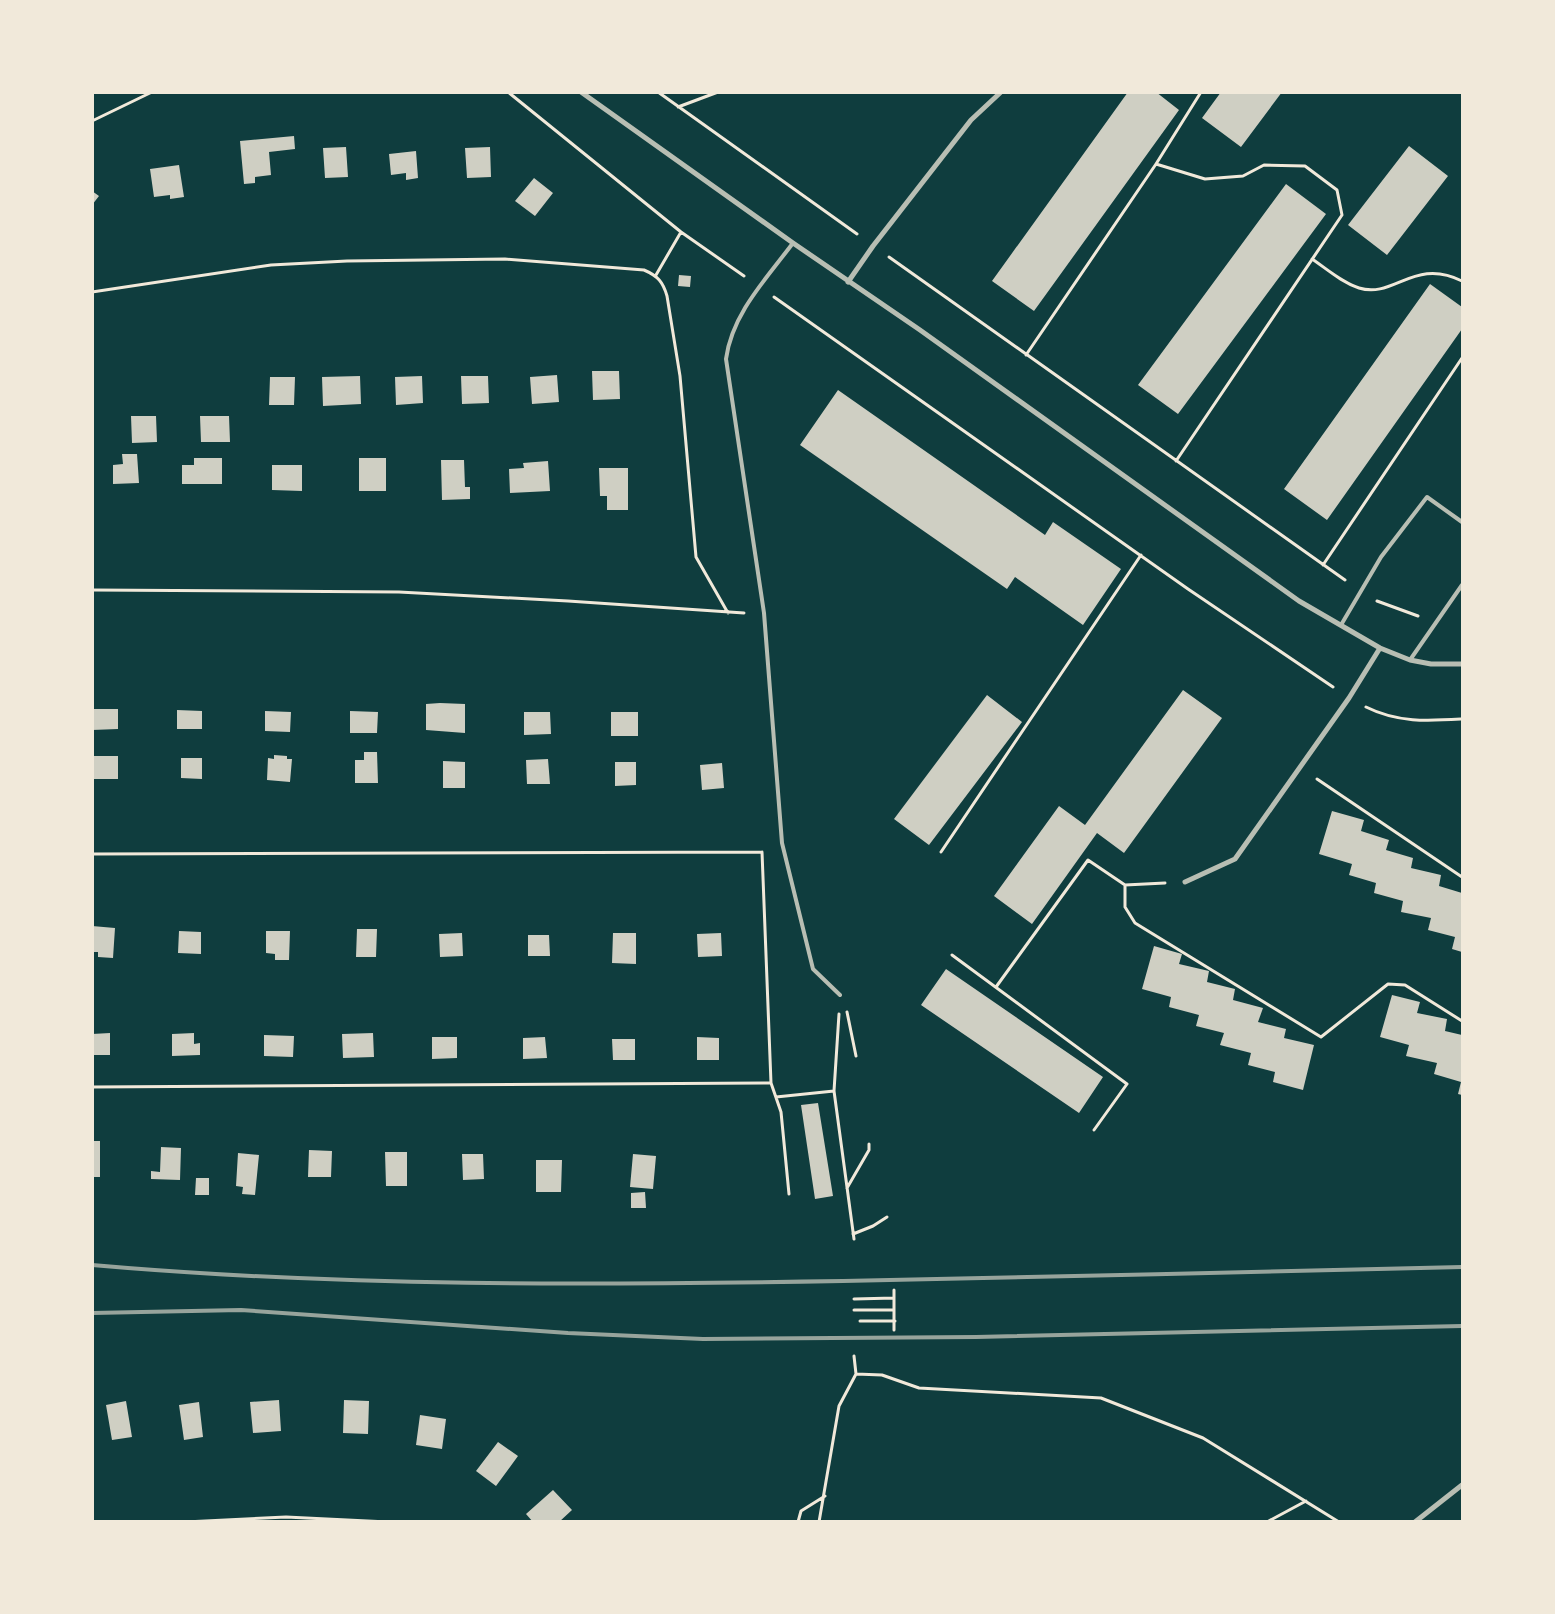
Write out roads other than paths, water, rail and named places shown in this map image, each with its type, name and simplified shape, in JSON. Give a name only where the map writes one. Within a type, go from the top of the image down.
[{"type":"street","points":[[580,92],[792,243],[920,330],[1299,601],[1380,648],[1410,660],[1431,664],[1462,664]]},
{"type":"street","points":[[848,282],[873,246],[971,120],[1001,92]]},
{"type":"street","points":[[1185,882],[1235,860],[1349,698],[1380,648]]},
{"type":"street","points":[[1415,1522],[1462,1485]]},
{"type":"lane","points":[[792,243],[739,316],[729,341],[726,359],[764,613],[782,843],[813,969],[840,995]]},
{"type":"lane","points":[[1341,625],[1381,557],[1427,497],[1462,522]]},
{"type":"lane","points":[[1410,660],[1462,585]]},
{"type":"railway","points":[[92,1265],[280,1277],[467,1283],[843,1281],[1462,1267]]},
{"type":"railway","points":[[92,1313],[241,1310],[568,1333],[703,1339],[976,1337],[1462,1326]]}]
